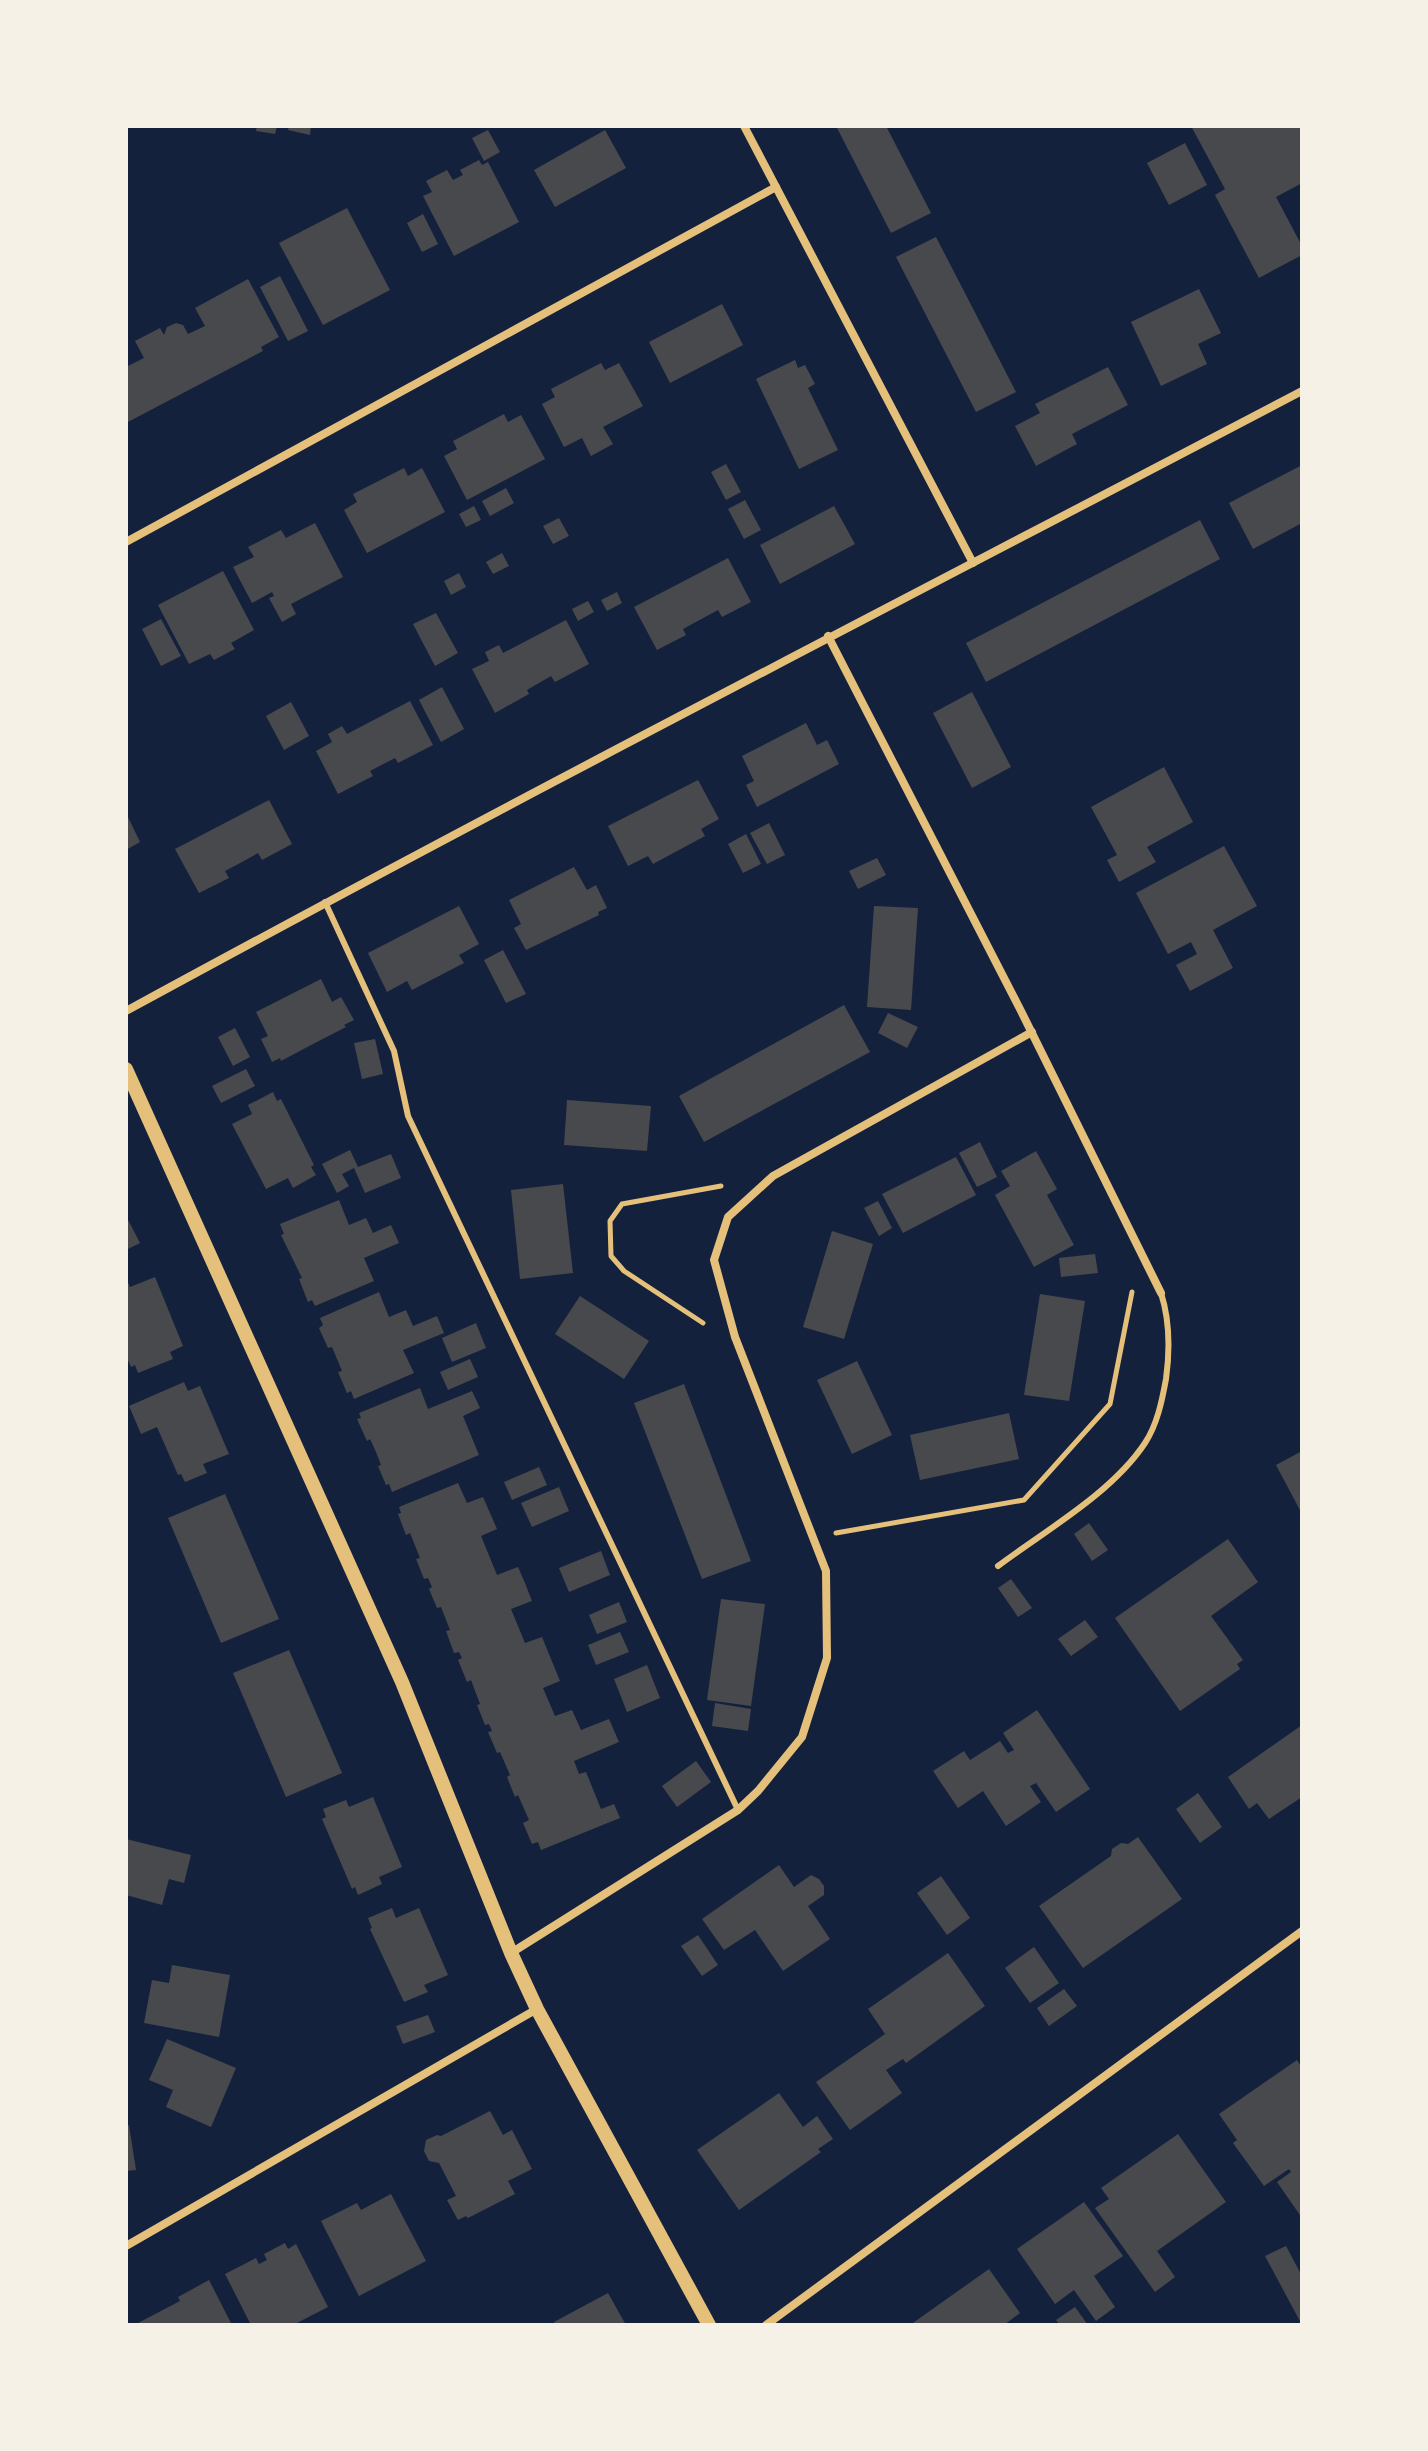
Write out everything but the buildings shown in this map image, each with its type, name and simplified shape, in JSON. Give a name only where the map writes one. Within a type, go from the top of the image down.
[{"type":"street","points":[[744,126],[973,563]]},
{"type":"street","points":[[126,542],[776,187]]},
{"type":"street","points":[[126,1011],[828,636],[1302,391]]},
{"type":"street","points":[[828,636],[1032,1032],[1161,1293]]},
{"type":"street","points":[[511,1953],[738,1810],[758,1791],[802,1737],[827,1658],[826,1571],[738,1345],[714,1260],[728,1217],[773,1176],[1032,1032]]},
{"type":"street","points":[[126,1069],[402,1682],[511,1953],[537,2009],[709,2325]]},
{"type":"street","points":[[766,2325],[1302,1931]]},
{"type":"street","points":[[126,2246],[537,2009]]},
{"type":"lane","points":[[325,902],[394,1051],[408,1116],[738,1810]]},
{"type":"lane","points":[[998,1566],[1111,1482],[1147,1441],[1163,1395],[1167,1370],[1168,1325],[1161,1293]]},
{"type":"path","points":[[738,1345],[624,1271],[611,1256],[610,1221],[622,1204],[773,1176]]},
{"type":"path","points":[[813,1537],[1024,1500],[1110,1404],[1132,1288],[1145,1262]]}]
